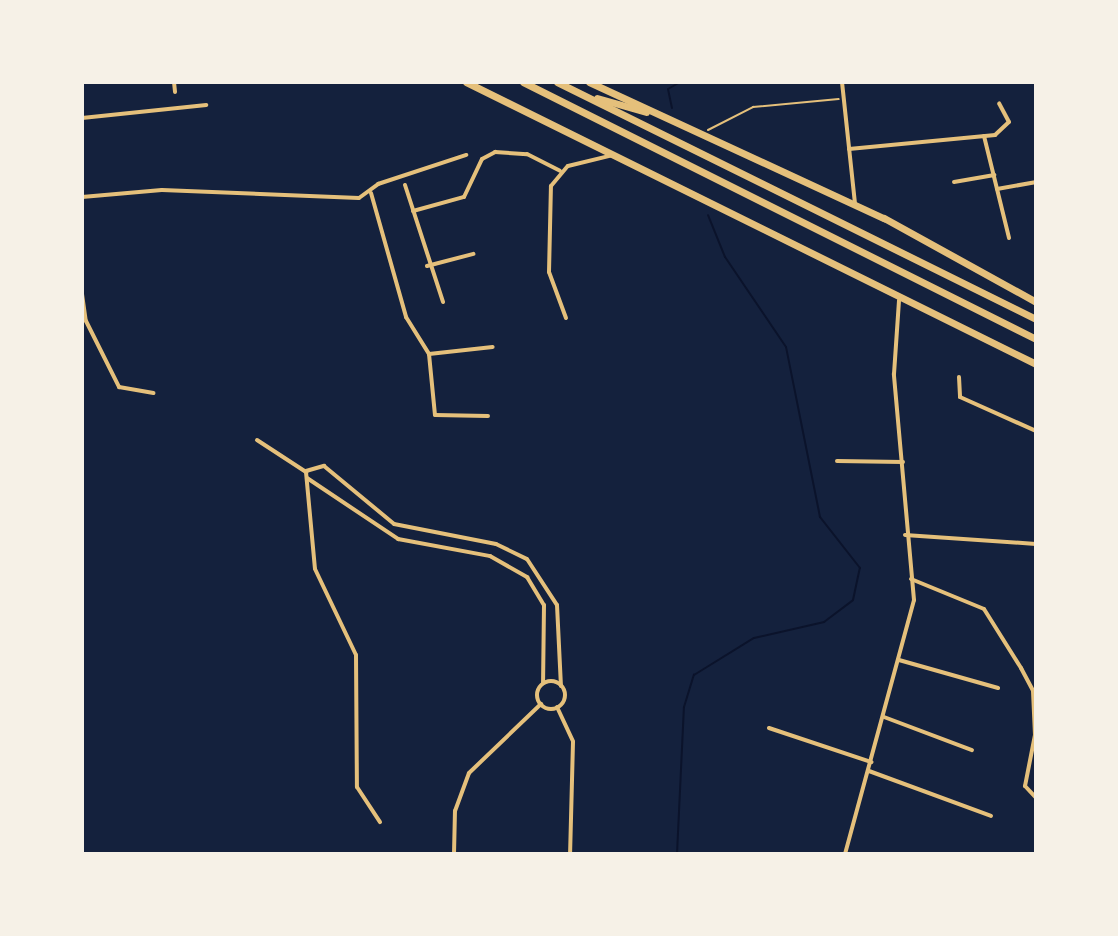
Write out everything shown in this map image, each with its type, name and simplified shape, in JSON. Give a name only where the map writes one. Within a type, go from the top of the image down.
[{"type":"main road","points":[[466,82],[615,153],[899,300],[1036,364]]},
{"type":"main road","points":[[523,82],[1036,339]]},
{"type":"main road","points":[[557,82],[1036,319]]},
{"type":"main road","points":[[589,82],[646,112],[855,204],[1036,302]]},
{"type":"main road","points":[[579,93],[646,112]]},
{"type":"street","points":[[174,82],[175,92]]},
{"type":"street","points":[[842,82],[855,204]]},
{"type":"street","points":[[849,149],[984,136],[1007,128],[999,103]]},
{"type":"street","points":[[82,118],[206,105]]},
{"type":"street","points":[[984,136],[1009,238]]},
{"type":"street","points":[[413,211],[464,197],[482,159],[495,152],[527,154],[560,171],[615,153]]},
{"type":"street","points":[[82,197],[162,190],[264,198],[371,193],[378,184],[466,155]]},
{"type":"street","points":[[560,171],[547,227],[549,272],[566,318]]},
{"type":"street","points":[[954,182],[994,175]]},
{"type":"street","points":[[997,189],[1036,182]]},
{"type":"street","points":[[405,185],[427,266],[443,302]]},
{"type":"street","points":[[371,193],[406,317],[429,354],[435,415],[488,416]]},
{"type":"street","points":[[427,266],[473,254]]},
{"type":"street","points":[[82,294],[86,321],[119,387],[153,393]]},
{"type":"street","points":[[845,854],[914,600],[905,535],[903,462],[894,374],[899,300]]},
{"type":"street","points":[[429,354],[493,347]]},
{"type":"street","points":[[959,377],[960,397],[1036,431]]},
{"type":"street","points":[[257,440],[398,539],[490,556],[527,577],[544,605],[541,704],[469,773],[455,811],[454,854]]},
{"type":"street","points":[[837,461],[903,462]]},
{"type":"street","points":[[306,474],[324,466],[394,524],[496,544],[527,559],[557,605],[561,686],[557,707],[573,742],[570,854]]},
{"type":"street","points":[[306,474],[315,569],[356,655],[357,787],[380,822]]},
{"type":"street","points":[[905,535],[1036,544]]},
{"type":"street","points":[[911,579],[984,609],[1021,668],[1033,691],[1035,735],[1025,786],[1036,798]]},
{"type":"street","points":[[899,660],[998,688]]},
{"type":"street","points":[[543,683],[561,686]]},
{"type":"street","points":[[541,704],[557,707]]},
{"type":"street","points":[[883,717],[972,750]]},
{"type":"street","points":[[769,728],[871,762]]},
{"type":"street","points":[[869,771],[991,816]]},
{"type":"path","points":[[701,135],[753,107],[844,97]]},
{"type":"waterway","points":[[672,108],[668,89],[680,82]]},
{"type":"waterway","points":[[677,854],[684,707],[694,675],[754,638],[824,622],[853,600],[860,568],[820,517],[786,347],[725,257],[708,215]]}]
